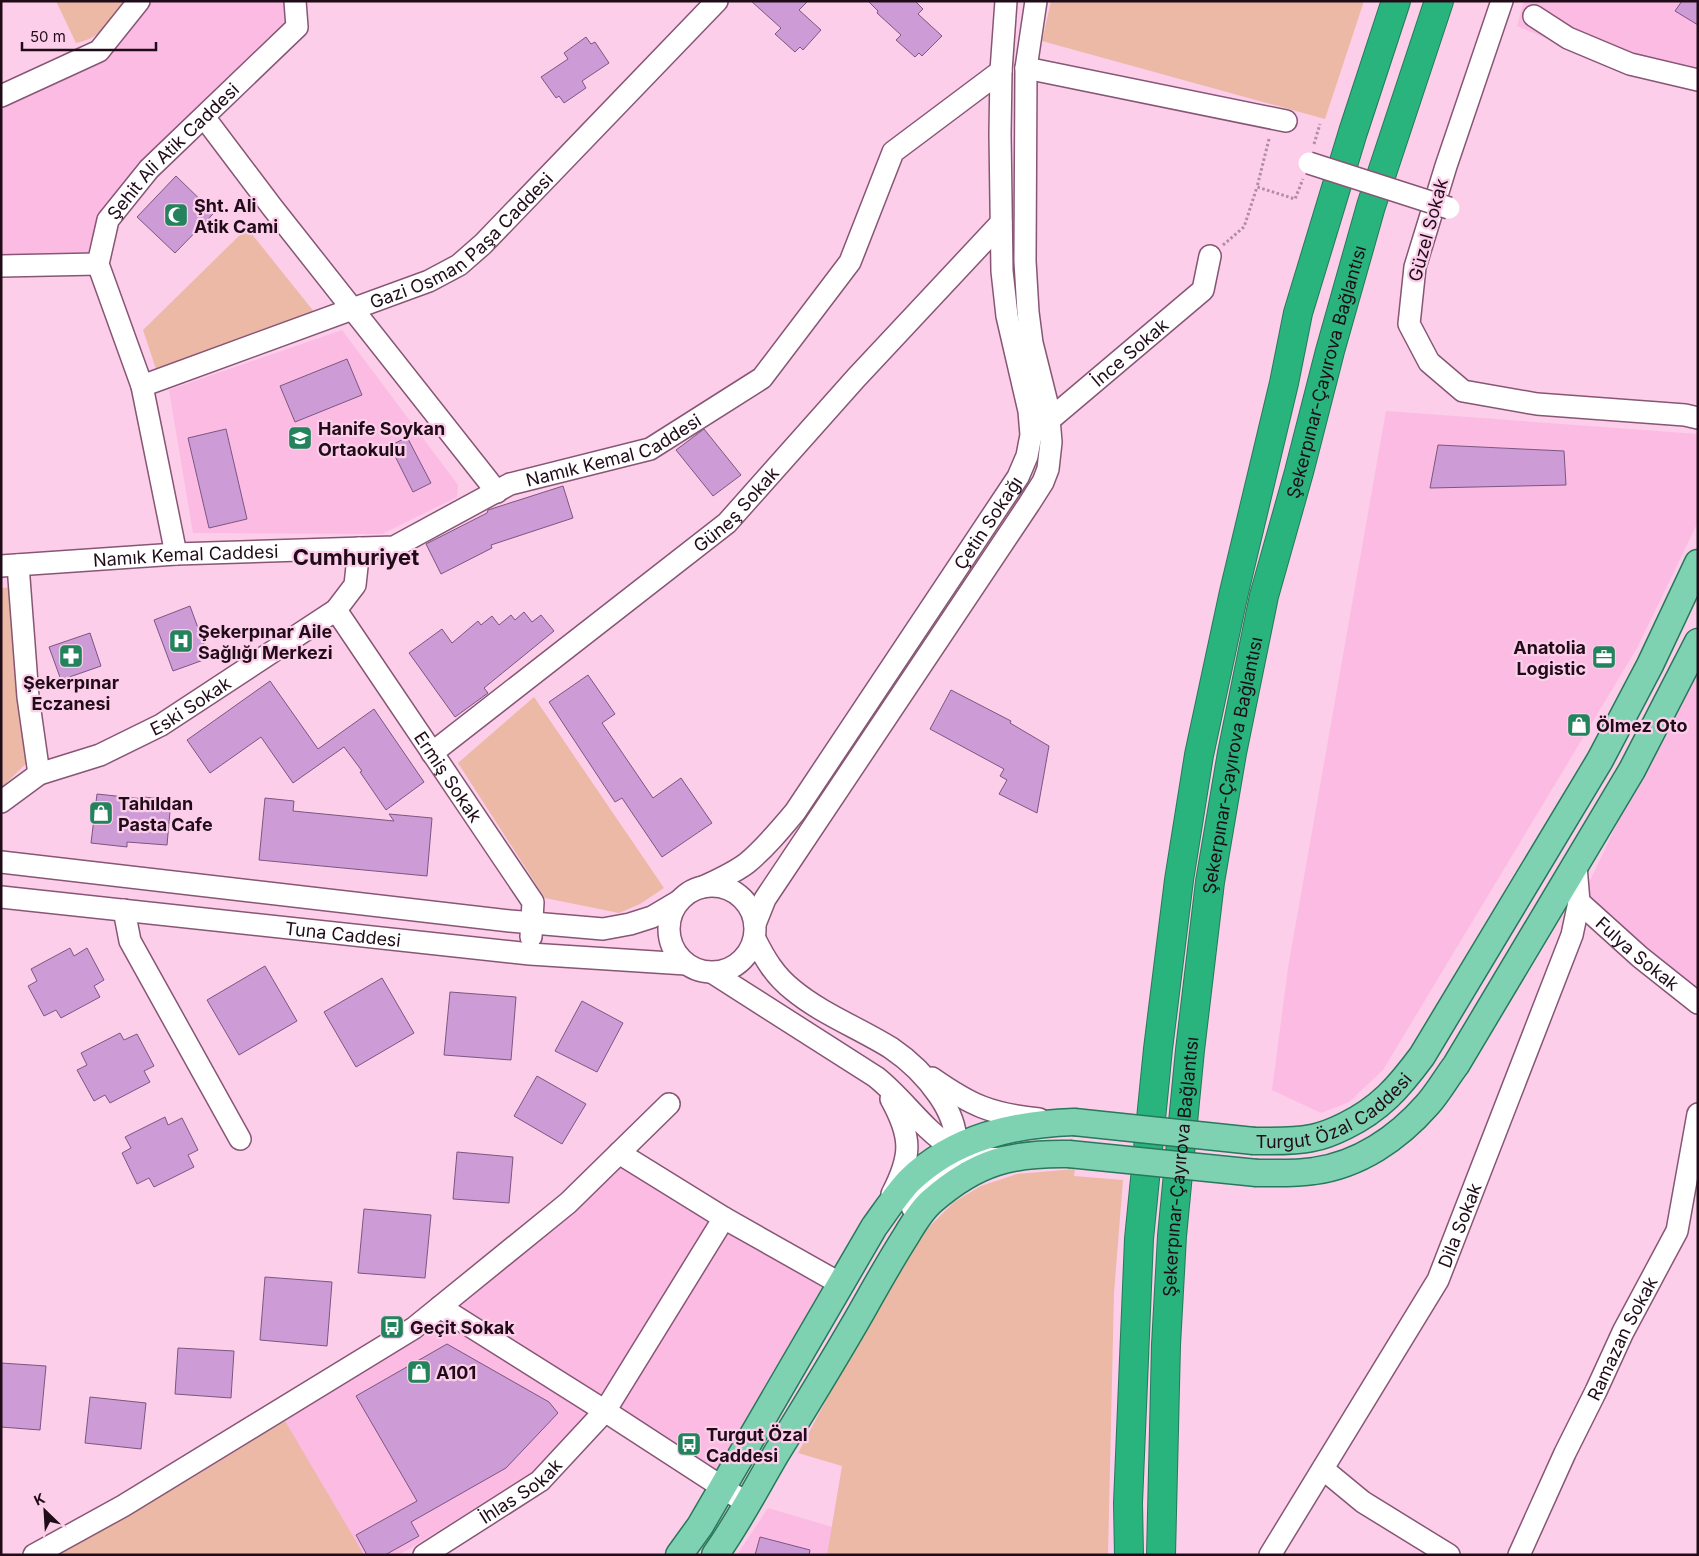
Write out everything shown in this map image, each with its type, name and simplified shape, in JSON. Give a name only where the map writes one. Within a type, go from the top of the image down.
[{"type":"highway","name":"Şekerpınar-Çayırova Bağlantısı","points":[[1129,1555],[1128,1494],[1139,1239],[1159,1040],[1179,880],[1199,755],[1234,592],[1284,383],[1298,313],[1353,132],[1396,1]]},
{"type":"highway","name":"Şekerpınar-Çayırova Bağlantısı","points":[[1161,1555],[1166,1345],[1172,1236],[1190,1050],[1209,892],[1232,753],[1264,596],[1299,472],[1330,351],[1371,206],[1439,1]]},
{"type":"main road","name":"Turgut Özal Caddesi","points":[[679,1555],[700,1526],[723,1488],[874,1227],[908,1182],[955,1148],[972,1140],[1012,1128],[1046,1123],[1074,1122],[1254,1141],[1287,1142],[1314,1138],[1361,1118],[1380,1104],[1401,1084],[1422,1056],[1600,760],[1650,665],[1698,563]]},
{"type":"main road","points":[[1676,611],[1698,577]]},
{"type":"main road","name":"Turgut Özal Caddesi","points":[[715,1555],[748,1504],[844,1343],[887,1266],[916,1220],[931,1202],[968,1174],[991,1163],[1014,1157],[1046,1154],[1069,1154],[1257,1173],[1290,1174],[1316,1171],[1339,1165],[1367,1154],[1392,1139],[1410,1123],[1428,1104],[1456,1065],[1576,866],[1632,770],[1698,642]]},
{"type":"street","points":[[1,96],[99,51],[139,1]]},
{"type":"street","name":"Şehit Ali Atik Caddesi","points":[[98,264],[108,220],[149,169],[297,27],[295,1]]},
{"type":"street","name":"Gazi Osman Paşa Caddesi","points":[[142,386],[429,281],[459,265],[483,244],[717,1]]},
{"type":"street","points":[[1001,71],[1006,1]]},
{"type":"street","points":[[1036,1],[1026,68],[1024,261],[1032,342],[1048,407],[1050,456],[1043,482],[765,899],[755,931],[749,952],[739,963],[727,970],[713,973],[699,971],[686,964],[676,954],[670,942],[668,927],[671,914],[678,901],[689,892],[703,886],[717,886],[732,890],[743,898],[751,910],[755,931],[764,958],[777,975],[810,1002],[891,1048],[951,1091],[977,1106],[1012,1116],[1074,1122]]},
{"type":"street","name":"Güzel Sokak","points":[[1502,1],[1446,166],[1415,267],[1408,324],[1428,362],[1463,391],[1537,404],[1685,415],[1698,418]]},
{"type":"street","points":[[1534,16],[1568,38],[1630,64],[1698,80]]},
{"type":"street","points":[[1026,68],[1286,121]]},
{"type":"street","name":"Çetin Sokağı","points":[[703,886],[727,876],[746,864],[772,839],[795,812],[1018,477],[1027,456],[1031,435],[1029,411],[1007,316],[1002,271],[1000,223],[1001,71]]},
{"type":"street","name":"Namık Kemal Caddesi","points":[[10,565],[176,554],[394,547],[510,484],[650,449],[762,378],[850,262],[893,152],[1001,71]]},
{"type":"street","points":[[204,117],[272,207],[497,492]]},
{"type":"street","points":[[1309,163],[1450,208]]},
{"type":"street","name":"Güneş Sokak","points":[[432,753],[727,523],[863,371],[1000,223]]},
{"type":"street","name":"İnce Sokak","points":[[1031,435],[1203,290],[1210,256]]},
{"type":"street","points":[[1,266],[98,264],[142,386],[176,554]]},
{"type":"street","name":"Eski Sokak","points":[[1,802],[39,774],[100,755],[161,725],[336,610],[355,585],[359,548]]},
{"type":"street","points":[[10,565],[39,774]]},
{"type":"street","name":"Ermiş Sokak","points":[[336,610],[533,902],[530,954]]},
{"type":"street","name":"Tuna Caddesi","points":[[1,862],[532,923],[603,929],[630,924],[652,917],[678,901]]},
{"type":"street","name":"Dila Sokak","points":[[1270,1555],[1438,1280],[1572,934],[1579,902],[1576,866]]},
{"type":"street","name":"Tuna Caddesi","points":[[1,897],[530,954],[686,964]]},
{"type":"street","name":"Fulya Sokak","points":[[1579,902],[1640,957],[1698,1003]]},
{"type":"street","points":[[124,910],[130,941],[240,1139]]},
{"type":"street","points":[[713,973],[888,1086],[931,1134],[955,1148],[982,1158],[1014,1157]]},
{"type":"street","points":[[887,1266],[907,1216],[922,1194],[949,1166],[955,1148],[956,1135],[954,1123],[944,1104],[933,1089],[904,1058]]},
{"type":"street","points":[[859,1067],[880,1085],[891,1098],[900,1115],[906,1139],[906,1165],[899,1182],[874,1227]]},
{"type":"street","points":[[34,1555],[139,1496],[414,1328],[568,1203],[669,1104]]},
{"type":"street","name":"Ramazan Sokak","points":[[1519,1555],[1623,1332],[1676,1231],[1698,1114]]},
{"type":"street","points":[[618,1153],[724,1218],[841,1284]]},
{"type":"street","name":"İhlas Sokak","points":[[424,1555],[540,1481],[605,1410],[724,1218]]},
{"type":"street","points":[[440,1307],[605,1410],[748,1504]]},
{"type":"street","points":[[1323,1469],[1363,1502],[1449,1555]]},
{"type":"path","points":[[1210,256],[1244,227],[1270,139]]},
{"type":"path","points":[[1257,187],[1295,199]]},
{"type":"shaded area","points":[[56,1],[126,1],[105,28],[93,37],[76,43]]},
{"type":"shaded area","points":[[139,1],[296,1],[298,26],[105,220],[97,264],[1,266],[1,97],[98,53]]},
{"type":"shaded area","points":[[1051,1],[1364,1],[1325,119],[1042,41]]},
{"type":"shaded area","points":[[1524,1],[1698,1],[1698,89],[1627,72],[1517,26]]},
{"type":"shaded area","points":[[247,228],[315,313],[157,372],[143,330]]},
{"type":"shaded area","name":"Hanife Soykan Ortaokulu","points":[[342,330],[458,485],[457,497],[382,534],[193,533],[169,390]]},
{"type":"shaded area","points":[[1386,411],[1698,434],[1698,522],[1637,648],[1383,1070],[1349,1102],[1321,1113],[1272,1090],[1288,968]]},
{"type":"shaded area","points":[[19,587],[39,751],[1,788],[1,588]]},
{"type":"shaded area","points":[[1698,666],[1698,993],[1578,906],[1650,754]]},
{"type":"shaded area","points":[[534,697],[664,888],[640,904],[619,913],[545,898],[458,763]]},
{"type":"shaded area","points":[[620,1150],[827,1282],[817,1296],[720,1475],[590,1411],[532,1472],[398,1555],[58,1555],[192,1478],[437,1328]]},
{"type":"shaded area","points":[[1075,1169],[1074,1176],[1123,1180],[1114,1293],[1108,1555],[827,1555],[842,1466],[798,1453],[854,1348],[905,1260],[927,1229],[954,1202],[981,1186],[1017,1174]]},
{"type":"shaded area","points":[[285,1421],[364,1555],[58,1555],[192,1478]]},
{"type":"shaded area","points":[[768,1508],[832,1527],[827,1555],[737,1555]]},
{"type":"building","points":[[751,1],[808,1],[799,10],[821,30],[803,50],[800,47],[795,52],[775,34],[781,28]]},
{"type":"building","points":[[868,1],[915,1],[923,9],[918,14],[942,36],[922,56],[919,53],[915,57],[896,40],[901,35],[877,13],[878,11]]},
{"type":"building","points":[[1682,1],[1698,1],[1698,25],[1675,11]]},
{"type":"building","points":[[586,37],[591,44],[595,42],[609,63],[582,81],[586,88],[564,103],[559,96],[556,98],[541,77],[568,59],[564,53]]},
{"type":"building","name":"Şht. Ali Atik Cami","points":[[176,176],[214,213],[175,253],[137,217]]},
{"type":"building","points":[[347,359],[362,395],[295,422],[280,386]]},
{"type":"building","points":[[226,429],[247,519],[209,528],[188,438]]},
{"type":"building","points":[[704,429],[741,475],[713,496],[676,450]]},
{"type":"building","points":[[407,437],[431,483],[413,492],[390,446]]},
{"type":"building","points":[[1438,445],[1564,451],[1566,485],[1430,488]]},
{"type":"building","points":[[563,486],[573,518],[491,545],[492,548],[441,574],[426,544],[487,513],[488,510]]},
{"type":"building","points":[[190,606],[209,658],[173,671],[154,620]]},
{"type":"building","points":[[524,612],[532,622],[541,615],[554,631],[484,688],[488,693],[455,717],[409,653],[442,629],[452,643],[478,621],[481,625],[492,616],[499,625],[511,615],[515,620]]},
{"type":"building","points":[[90,633],[101,666],[61,680],[49,647]]},
{"type":"building","points":[[588,675],[615,714],[602,723],[653,798],[681,778],[712,823],[662,857],[622,798],[615,802],[549,702]]},
{"type":"building","points":[[270,681],[318,749],[374,709],[424,782],[386,810],[360,772],[362,771],[344,747],[293,783],[261,737],[210,773],[187,740]]},
{"type":"building","points":[[951,690],[1011,721],[1010,723],[1049,746],[1037,813],[999,794],[1007,780],[1000,776],[1004,769],[930,729]]},
{"type":"building","points":[[97,794],[171,800],[167,845],[127,842],[127,847],[91,843]]},
{"type":"building","points":[[265,798],[294,801],[293,811],[394,821],[389,814],[432,818],[427,876],[259,860]]},
{"type":"building","points":[[70,948],[74,956],[87,948],[104,980],[94,986],[100,997],[61,1018],[56,1010],[44,1016],[28,986],[37,981],[31,969]]},
{"type":"building","points":[[265,966],[297,1021],[239,1055],[207,1000]]},
{"type":"building","points":[[382,978],[414,1033],[356,1067],[324,1012]]},
{"type":"building","points":[[450,992],[516,997],[511,1060],[444,1055]]},
{"type":"building","points":[[582,1001],[623,1023],[597,1072],[555,1051]]},
{"type":"building","points":[[120,1033],[124,1040],[137,1034],[154,1066],[144,1071],[150,1082],[110,1103],[105,1095],[94,1101],[77,1070],[87,1065],[81,1053]]},
{"type":"building","points":[[537,1076],[586,1104],[562,1144],[514,1116]]},
{"type":"building","points":[[165,1117],[168,1125],[182,1118],[198,1150],[188,1155],[194,1167],[154,1187],[149,1178],[137,1184],[122,1153],[131,1148],[125,1137]]},
{"type":"building","points":[[457,1152],[513,1157],[509,1203],[453,1199]]},
{"type":"building","points":[[364,1209],[431,1215],[425,1278],[358,1273]]},
{"type":"building","points":[[265,1277],[332,1282],[327,1346],[260,1340]]},
{"type":"building","points":[[447,1344],[549,1402],[558,1413],[506,1468],[411,1522],[419,1536],[385,1555],[367,1555],[356,1535],[417,1501],[356,1396]]},
{"type":"building","points":[[178,1348],[234,1351],[231,1398],[175,1394]]},
{"type":"building","points":[[1,1363],[46,1366],[40,1430],[1,1427]]},
{"type":"building","points":[[90,1397],[146,1403],[141,1449],[85,1443]]},
{"type":"building","points":[[760,1537],[810,1550],[809,1555],[755,1555]]},
{"type":"place","name":"Şht. Ali Atik Cami","points":[[176,215]]},
{"type":"place","name":"Hanife Soykan Ortaokulu","points":[[300,438]]},
{"type":"place","name":"Şekerpınar Aile Sağlığı Merkezi","points":[[181,641]]},
{"type":"place","name":"Şekerpınar Eczanesi","points":[[71,656]]},
{"type":"place","name":"Anatolia Logistic","points":[[1604,657]]},
{"type":"place","name":"Ölmez Oto","points":[[1579,725]]},
{"type":"place","name":"Tahıldan Pasta Cafe","points":[[101,813]]},
{"type":"place","name":"Geçit Sokak","points":[[392,1327]]},
{"type":"place","name":"A101","points":[[419,1372]]},
{"type":"place","name":"Turgut Özal Caddesi","points":[[689,1444]]},
{"type":"district","name":"Cumhuriyet","points":[[356,557]]}]
